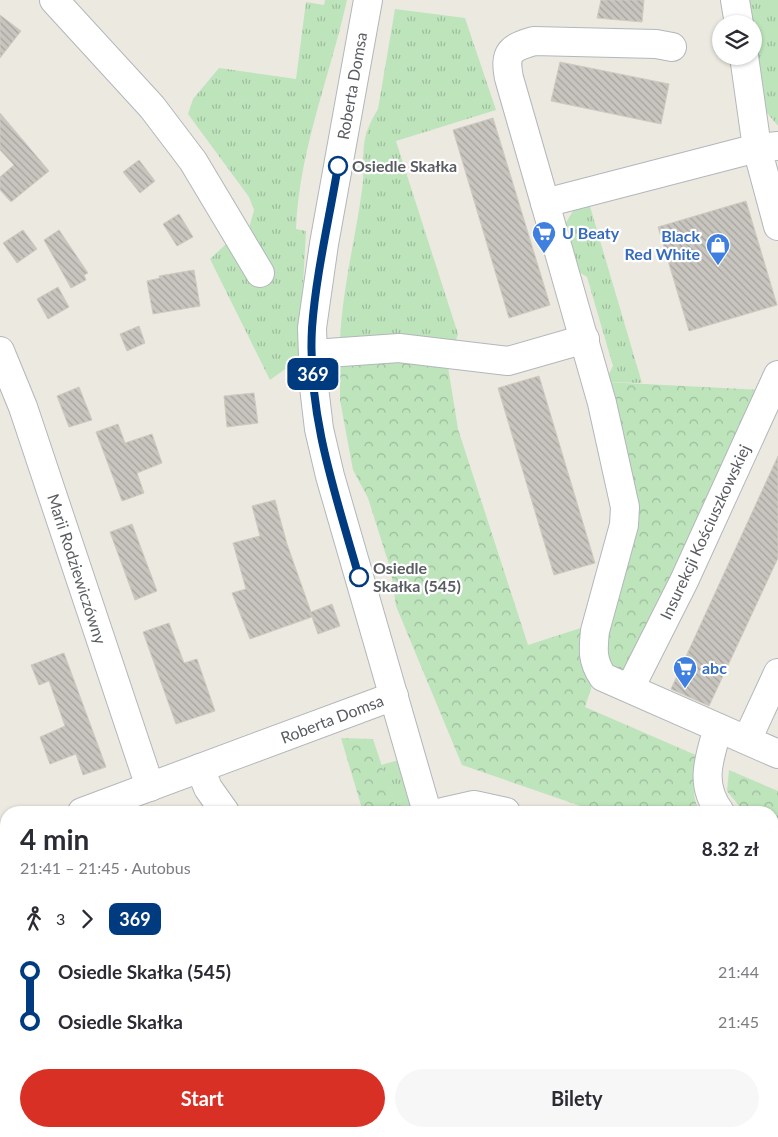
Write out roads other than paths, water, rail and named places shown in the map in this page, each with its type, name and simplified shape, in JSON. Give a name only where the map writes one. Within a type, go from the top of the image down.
[{"type":"street","points":[[54,0],[158,115],[192,161],[260,273]]},
{"type":"street","name":"Roberta Domsa","points":[[98,806],[394,696],[330,476],[319,430],[312,328],[319,277],[368,0]]},
{"type":"street","points":[[735,0],[738,15]]},
{"type":"street","points":[[672,47],[656,44],[534,41],[518,46],[508,53],[506,64],[584,339],[623,490],[625,507],[624,525],[595,631],[594,664],[603,677],[778,754]]},
{"type":"street","points":[[746,65],[767,147],[778,226]]},
{"type":"street","points":[[545,204],[767,147]]},
{"type":"street","points":[[313,354],[398,348],[508,361],[584,339]]},
{"type":"street","name":"Marii Rodziewiczówny","points":[[0,351],[23,407],[150,787]]},
{"type":"street","name":"Insurekcji Kościuszkowskiej","points":[[630,688],[684,581],[778,375]]},
{"type":"street","points":[[747,740],[778,673]]},
{"type":"street","points":[[394,696],[425,806]]},
{"type":"street","points":[[716,806],[711,800],[707,766],[718,728]]},
{"type":"street","points":[[200,768],[208,788],[221,806]]},
{"type":"place","name":"Osiedle Skałka","points":[[338,166]]},
{"type":"place","name":"U Beaty","points":[[544,254]]},
{"type":"place","name":"Black Red White","points":[[718,266]]},
{"type":"place","name":"Osiedle Skałka (545)","points":[[359,577]]},
{"type":"place","name":"abc","points":[[685,689]]}]
